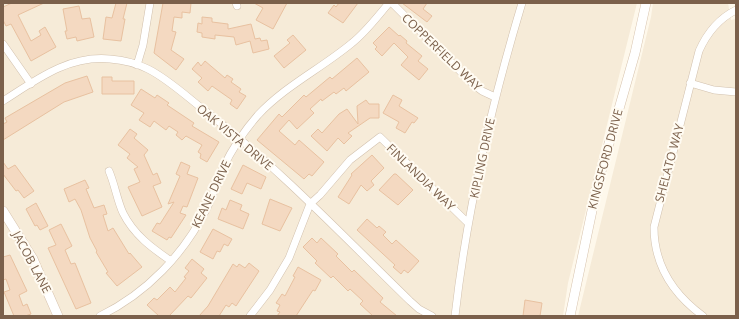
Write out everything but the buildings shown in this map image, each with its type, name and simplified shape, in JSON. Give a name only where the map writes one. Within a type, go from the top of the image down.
[{"type":"street","points":[[137,65],[143,45],[150,3]]},
{"type":"street","name":"COPPERFIELD WAY","points":[[390,3],[474,85],[482,91],[495,97]]},
{"type":"street","name":"KEANE DRIVE","points":[[100,316],[134,296],[153,280],[171,261],[200,221],[223,168],[240,138],[251,123],[274,100],[352,44],[390,3]]},
{"type":"street","name":"KIPLING DRIVE","points":[[455,316],[468,223],[495,97],[522,3]]},
{"type":"street","name":"KINGSFORD DRIVE","points":[[570,316],[598,182],[635,52],[646,3]]},
{"type":"street","name":"SHELATO WAY","points":[[703,316],[669,282],[659,261],[654,239],[655,215],[690,83],[703,42],[715,25],[736,10]]},
{"type":"street","points":[[3,44],[31,84]]},
{"type":"street","name":"OAK VISTA DRIVE","points":[[3,101],[60,67],[82,60],[109,59],[137,65],[163,78],[240,138],[410,301],[419,309],[432,316]]},
{"type":"street","points":[[690,83],[714,90],[736,92]]},
{"type":"street","name":"FINLANDIA WAY","points":[[250,316],[270,290],[285,264],[298,238],[310,204],[320,195],[350,160],[380,137],[468,223]]},
{"type":"street","points":[[109,171],[123,212],[133,229],[152,248],[171,261]]},
{"type":"street","name":"JACOB LANE","points":[[3,210],[33,259],[58,316]]},
{"type":"shaded area","points":[[3,3],[637,3],[568,283],[563,316],[5,316],[3,311]]},
{"type":"shaded area","points":[[653,3],[728,3],[731,20],[736,19],[736,316],[578,316],[651,17]]}]
